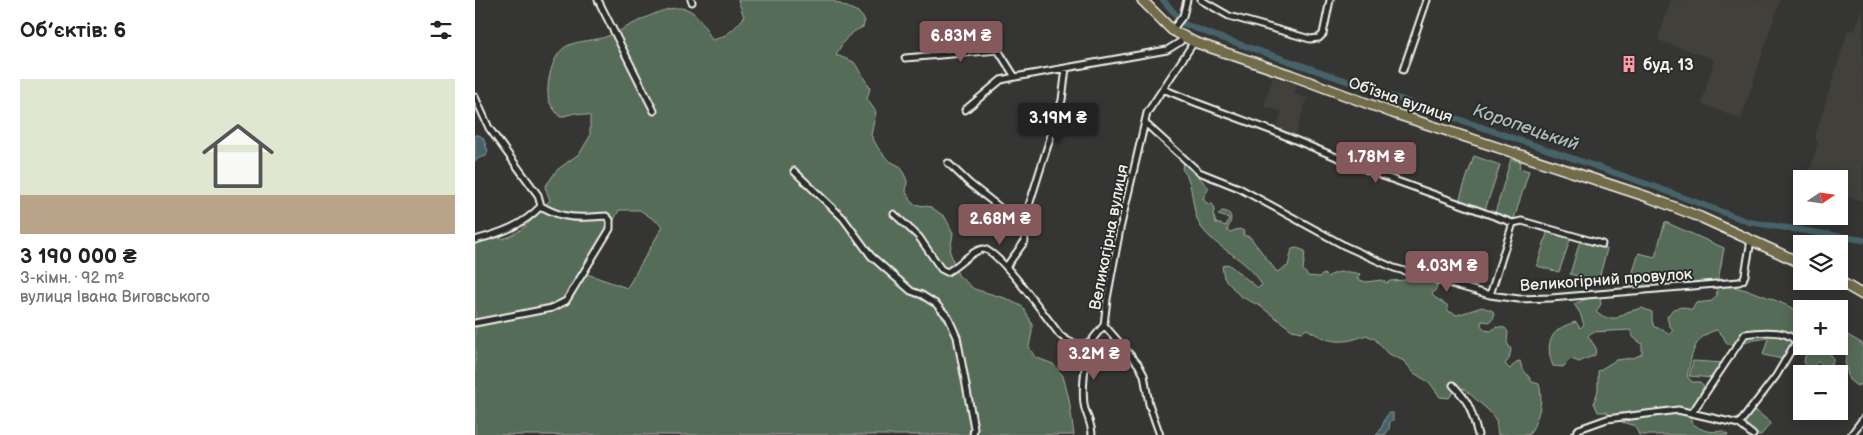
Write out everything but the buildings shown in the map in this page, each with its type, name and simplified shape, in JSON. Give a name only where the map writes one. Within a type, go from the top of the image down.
[{"type":"main road","name":"Обʼїзна вулиця","points":[[1142,0],[1172,30],[1194,42],[1291,75],[1393,113],[1648,198],[1793,259]]},
{"type":"main road","points":[[1848,286],[1863,295]]},
{"type":"street","points":[[598,0],[654,111]]},
{"type":"street","points":[[1172,30],[1183,16],[1187,0]]},
{"type":"street","points":[[1201,0],[1229,16],[1310,39],[1319,38],[1323,34],[1330,0]]},
{"type":"street","points":[[1403,70],[1427,0]]},
{"type":"street","points":[[965,110],[1001,80],[1167,50],[1180,42],[1183,37]]},
{"type":"street","name":"Великогірна вулиця","points":[[1160,435],[1149,404],[1144,376],[1138,364],[1104,325],[1120,229],[1147,113],[1194,42]]},
{"type":"street","points":[[905,58],[998,50],[1015,76]]},
{"type":"street","points":[[1026,215],[1062,100],[1066,68]]},
{"type":"street","points":[[1163,89],[1278,132],[1380,175],[1513,223],[1522,221],[1601,244]]},
{"type":"street","points":[[475,97],[489,128],[538,195],[541,206],[555,214],[572,218],[607,216],[610,220],[609,229],[566,301],[552,308],[475,322]]},
{"type":"street","name":"Великогірний провулок","points":[[1145,123],[1199,172],[1239,188],[1345,246],[1394,268],[1490,295],[1519,299],[1551,298],[1739,282],[1743,280],[1745,275],[1751,240]]},
{"type":"street","points":[[948,163],[969,183],[1023,226],[1025,241],[1006,267]]},
{"type":"street","points":[[794,171],[843,218],[871,256],[911,291],[922,295],[936,304],[948,317],[957,337],[974,428],[973,435]]},
{"type":"street","points":[[475,240],[500,234],[517,226],[541,206]]},
{"type":"street","points":[[894,214],[919,237],[941,269],[947,272],[975,252],[983,249],[991,252],[1006,267],[1059,335],[1067,342],[1075,345],[1090,344]]},
{"type":"street","points":[[1490,295],[1513,223]]},
{"type":"street","points":[[1093,435],[1085,408],[1083,393],[1090,344],[1104,325]]},
{"type":"street","points":[[1692,413],[1745,334],[1782,334],[1793,337],[1796,342],[1795,345],[1776,376],[1739,424]]},
{"type":"street","points":[[1453,385],[1466,398],[1471,408],[1477,435]]},
{"type":"street","points":[[1574,435],[1579,430],[1607,419],[1678,410],[1739,424],[1753,435]]},
{"type":"street","points":[[1851,435],[1863,419]]},
{"type":"shaded area","points":[[1671,0],[1780,0],[1741,119],[1702,104],[1714,59],[1658,40]]},
{"type":"shaded area","points":[[1863,8],[1863,201],[1848,196],[1848,170],[1810,170],[1818,144],[1815,137],[1848,30],[1855,31]]},
{"type":"shaded area","points":[[1273,77],[1297,84],[1294,94],[1307,98],[1295,136],[1276,130],[1282,111],[1264,106]]},
{"type":"green space","points":[[738,0],[831,0],[858,12],[865,20],[863,27],[853,32],[847,38],[836,55],[854,62],[870,88],[867,99],[876,112],[871,135],[878,148],[888,160],[901,167],[907,181],[906,192],[913,204],[931,207],[945,217],[953,233],[950,252],[958,275],[974,289],[1005,298],[1023,307],[1032,324],[1029,347],[1035,357],[1053,364],[1063,376],[1069,399],[1074,435],[475,435],[475,243],[501,237],[502,239],[524,228],[550,200],[545,187],[557,170],[580,153],[590,136],[590,116],[575,113],[560,117],[549,101],[549,79],[557,55],[571,44],[608,36],[659,12],[670,9],[680,8],[689,10],[702,23],[712,40],[730,32],[744,17]],"holes":[[[619,210],[640,210],[663,226],[627,288],[587,274]]]},
{"type":"green space","points":[[1474,156],[1500,165],[1485,210],[1459,201]]},
{"type":"green space","points":[[1511,159],[1521,162],[1519,168],[1529,171],[1514,219],[1495,213]]},
{"type":"green space","points":[[1184,161],[1209,188],[1203,198],[1206,203],[1212,204],[1215,208],[1213,214],[1216,223],[1226,226],[1229,218],[1218,215],[1222,211],[1229,213],[1231,221],[1227,230],[1230,232],[1239,229],[1244,231],[1243,235],[1250,237],[1277,272],[1288,266],[1292,249],[1297,248],[1305,251],[1303,270],[1308,276],[1319,277],[1324,274],[1327,277],[1340,272],[1347,272],[1360,274],[1357,279],[1366,282],[1381,280],[1387,283],[1405,280],[1409,276],[1425,279],[1437,285],[1432,294],[1447,305],[1448,311],[1457,315],[1482,307],[1493,311],[1494,317],[1490,322],[1482,321],[1481,325],[1485,330],[1491,331],[1496,327],[1505,328],[1508,332],[1507,343],[1511,349],[1509,359],[1505,364],[1510,369],[1516,362],[1520,361],[1532,382],[1539,384],[1541,397],[1539,410],[1529,435],[1498,435],[1496,420],[1488,410],[1463,388],[1454,391],[1449,398],[1440,397],[1430,383],[1414,373],[1404,361],[1387,353],[1375,339],[1366,335],[1350,340],[1336,341],[1329,340],[1307,329],[1302,332],[1292,330],[1260,306],[1240,296],[1224,278],[1222,266],[1228,264],[1258,288],[1262,285],[1249,268],[1215,242],[1201,227],[1195,213],[1189,181],[1182,169]]},
{"type":"green space","points":[[1665,222],[1724,248],[1718,281],[1627,290],[1639,253],[1655,257]]},
{"type":"green space","points":[[1548,230],[1571,237],[1559,272],[1537,266]]},
{"type":"green space","points":[[1580,241],[1607,249],[1598,282],[1570,274]]},
{"type":"green space","points":[[1726,286],[1755,293],[1793,308],[1793,344],[1782,359],[1763,355],[1768,338],[1748,341],[1743,345],[1727,344],[1717,330],[1703,337],[1695,347],[1687,376],[1692,382],[1700,382],[1704,386],[1692,408],[1691,422],[1702,429],[1714,432],[1723,431],[1728,435],[1639,435],[1635,426],[1622,422],[1606,412],[1598,412],[1594,403],[1598,390],[1598,371],[1616,360],[1633,358],[1642,354],[1642,344],[1634,338],[1630,330],[1592,332],[1588,336],[1596,348],[1595,355],[1579,362],[1571,359],[1563,367],[1553,366],[1549,350],[1555,332],[1576,322],[1580,328],[1584,325],[1580,313],[1574,304],[1591,297],[1600,298],[1601,304],[1596,312],[1604,318],[1617,318],[1627,312],[1642,308],[1652,312],[1654,327],[1663,329],[1669,335],[1673,330],[1669,325],[1667,317],[1673,309],[1683,307],[1692,310],[1696,303],[1712,301],[1717,295],[1716,288]]},
{"type":"green space","points":[[1848,335],[1863,344],[1863,383],[1857,386],[1849,380],[1848,365],[1846,365],[1848,355]]},
{"type":"green space","points":[[1831,355],[1833,363],[1822,365],[1818,362],[1814,365],[1807,365],[1804,363],[1805,356]]},
{"type":"green space","points":[[1693,361],[1724,363],[1714,378],[1689,376]]},
{"type":"green space","points":[[1754,409],[1771,423],[1761,435],[1757,435],[1743,422]]},
{"type":"water","points":[[475,135],[483,138],[488,151],[486,156],[475,161]]},
{"type":"water","points":[[1389,413],[1393,413],[1393,420],[1390,422],[1389,429],[1385,435],[1376,435],[1385,418]]},
{"type":"waterway","name":"Коропецький","points":[[1163,0],[1177,16]]},
{"type":"waterway","name":"Коропецький","points":[[1184,24],[1650,185],[1749,222],[1863,240]]},
{"type":"place","name":"буд. 13","points":[[1629,64]]}]
